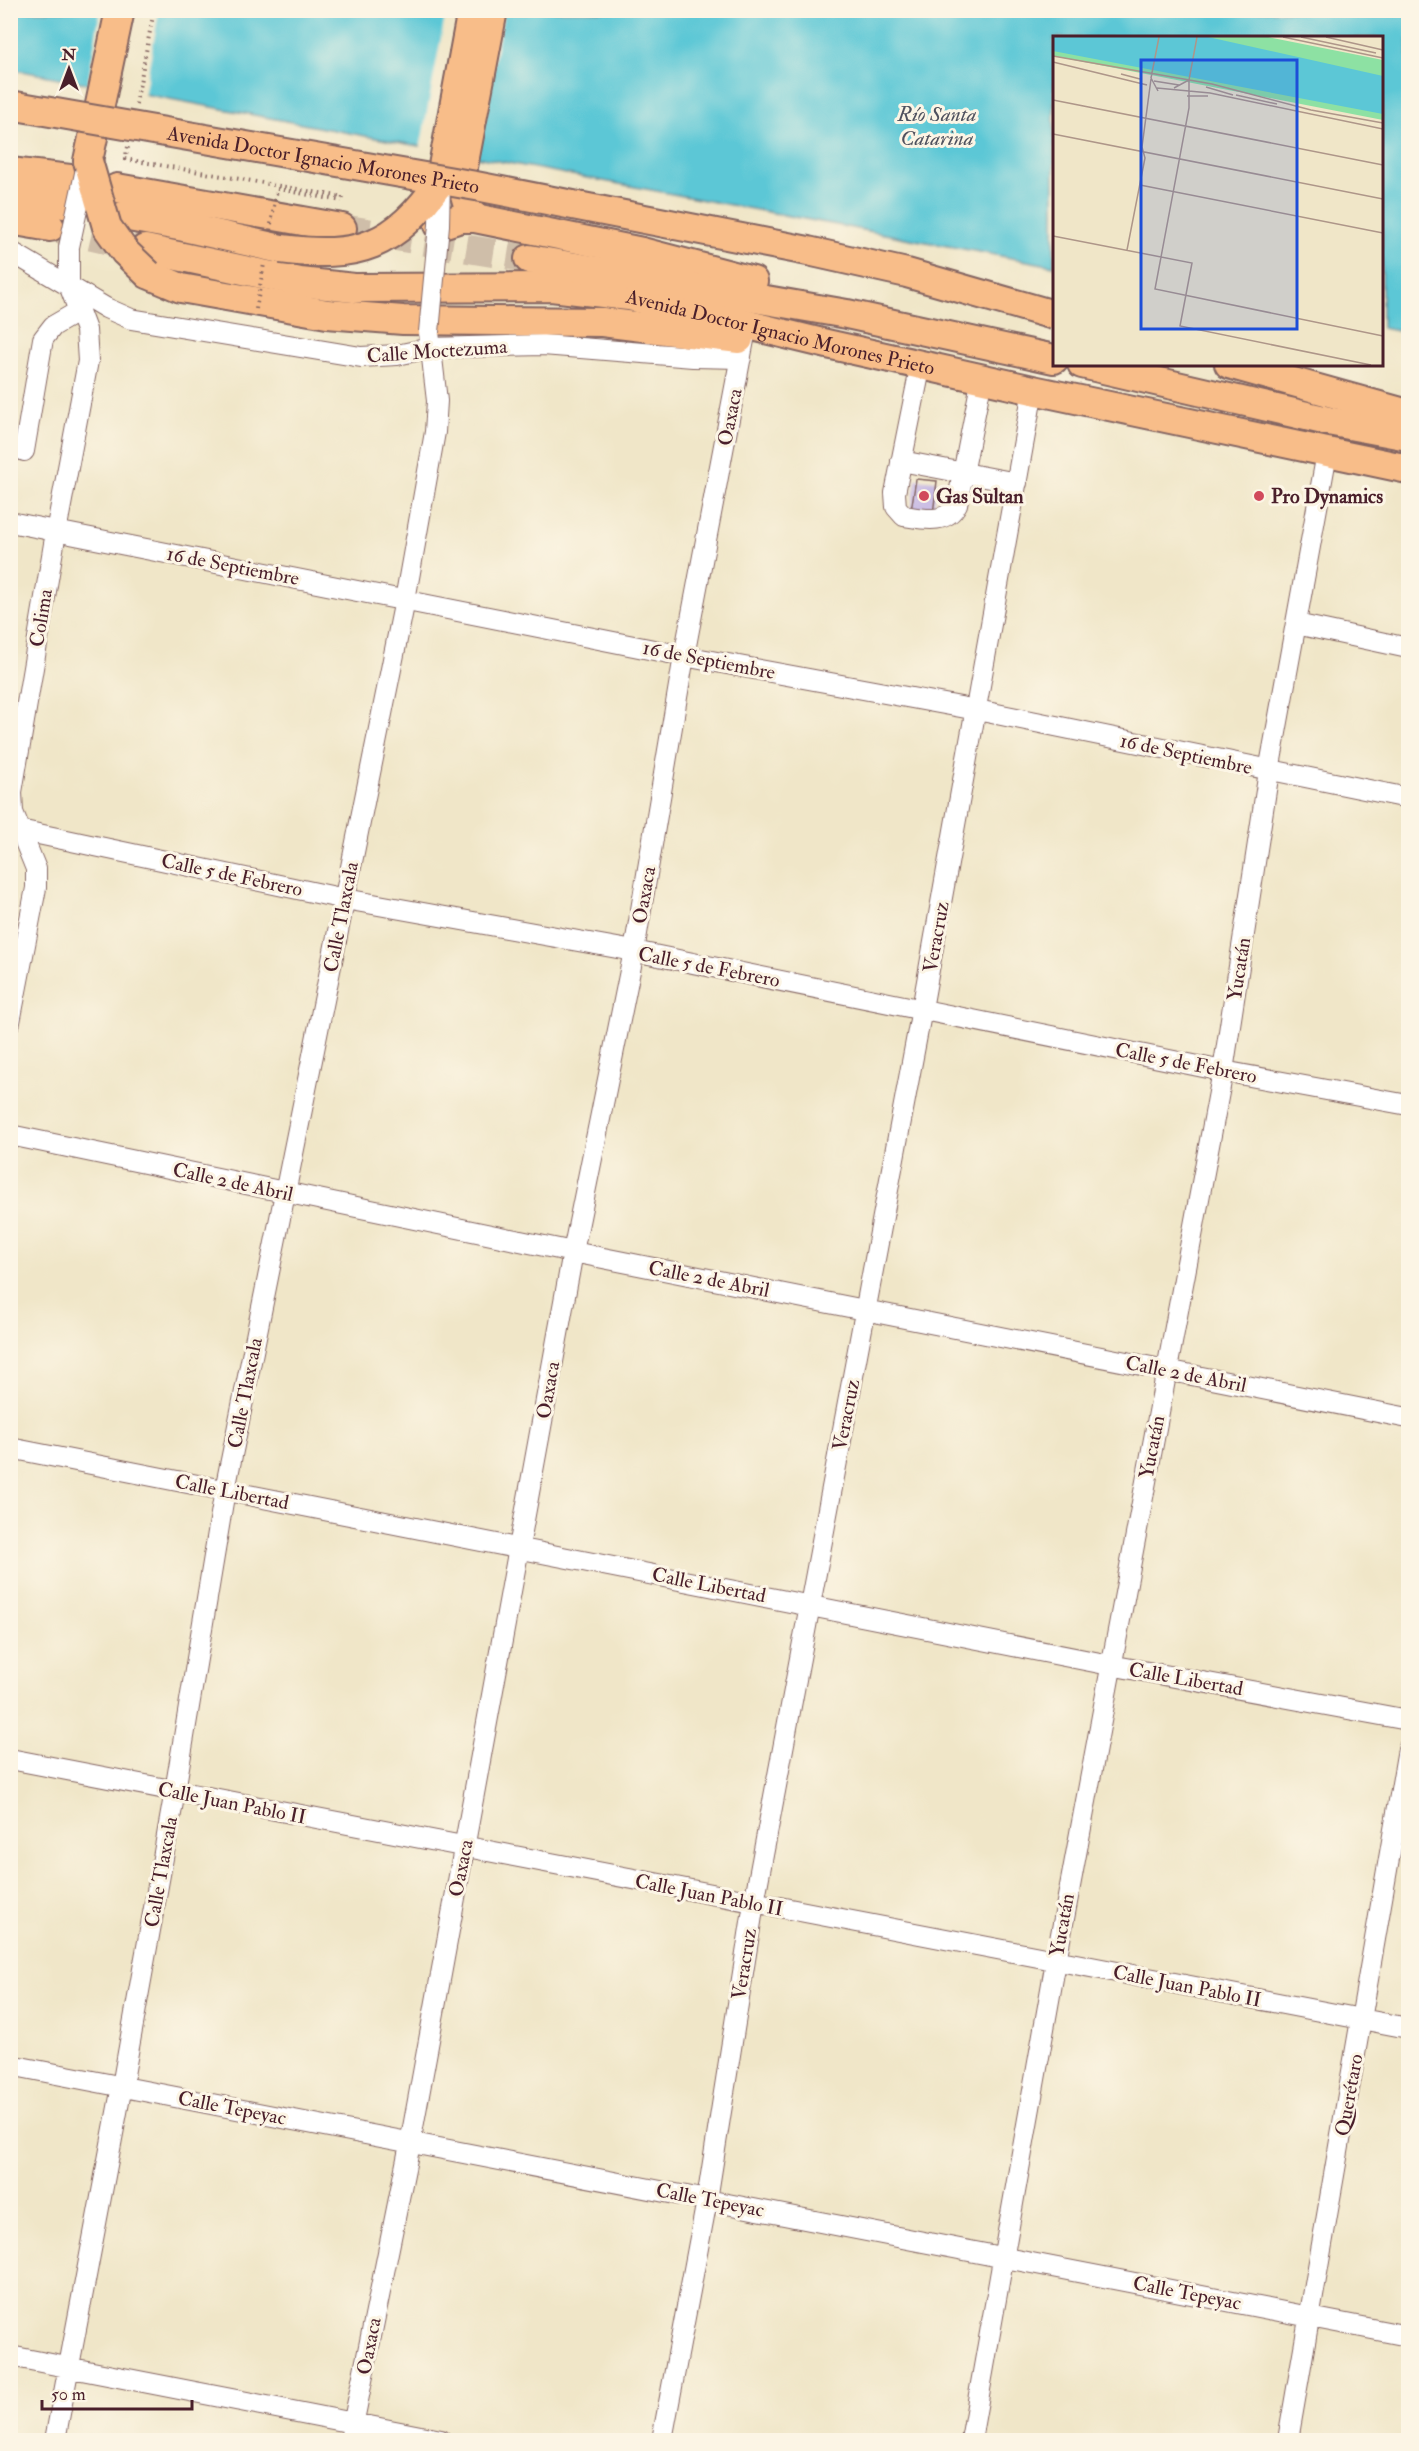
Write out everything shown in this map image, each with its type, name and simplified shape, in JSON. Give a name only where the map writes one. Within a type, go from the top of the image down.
[{"type":"highway","points":[[68,203],[120,10]]},
{"type":"highway","points":[[123,216],[184,226],[281,249],[312,253],[339,253],[371,244],[410,218],[440,182],[472,10]]},
{"type":"highway","points":[[475,218],[467,203],[463,188],[463,167],[492,10]]},
{"type":"highway","name":"Avenida Doctor Ignacio Morones Prieto","points":[[10,105],[476,186],[773,244],[907,273],[1053,315]]},
{"type":"highway","points":[[10,172],[107,227],[125,252],[147,262],[181,288],[327,314],[403,320],[602,322],[742,349],[789,335]]},
{"type":"highway","points":[[117,188],[342,214]]},
{"type":"highway","points":[[10,196],[68,203]]},
{"type":"highway","points":[[10,220],[68,203]]},
{"type":"highway","points":[[439,225],[460,218],[475,218],[642,252],[803,295],[839,313]]},
{"type":"highway","points":[[529,259],[839,313],[1053,358]]},
{"type":"highway","name":"Avenida Doctor Ignacio Morones Prieto","points":[[147,262],[354,288],[551,287],[619,295],[1033,390],[1408,469]]},
{"type":"highway","points":[[1090,366],[1328,421],[1408,436]]},
{"type":"highway","points":[[1236,366],[1408,414]]},
{"type":"street","name":"Calle Tlaxcala","points":[[55,2440],[175,1791],[225,1490],[405,600],[435,432],[437,401],[429,340],[439,225],[440,182]]},
{"type":"street","points":[[68,203],[69,285]]},
{"type":"street","name":"Calle Moctezuma","points":[[10,251],[106,308],[131,319],[361,357],[396,355],[429,340],[543,345],[693,357],[742,349]]},
{"type":"street","name":"Colima","points":[[10,1022],[36,888],[36,869],[15,829],[12,792],[56,532],[88,361],[86,330],[69,285]]},
{"type":"street","points":[[24,451],[43,339],[53,326],[79,311]]},
{"type":"street","name":"Oaxaca","points":[[352,2432],[410,2144],[573,1252],[634,951],[684,656],[742,349]]},
{"type":"street","points":[[921,364],[895,501],[896,507],[904,516],[932,520],[948,516],[957,504],[982,378]]},
{"type":"street","name":"Veracruz","points":[[662,2440],[707,2199],[754,1903],[922,1009],[1033,390]]},
{"type":"street","name":"Yucatán","points":[[971,2440],[1110,1665],[1223,1071],[1269,771],[1327,453]]},
{"type":"street","points":[[901,461],[1017,483]]},
{"type":"street","name":"16 de Septiembre","points":[[10,522],[684,656],[977,710],[1408,798]]},
{"type":"street","points":[[1296,624],[1408,648]]},
{"type":"street","name":"Calle 5 de Febrero","points":[[15,829],[345,899],[634,951],[1223,1071],[1408,1105]]},
{"type":"street","name":"Calle 2 de Abril","points":[[10,1135],[573,1252],[1408,1418]]},
{"type":"street","name":"Calle Libertad","points":[[10,1448],[1110,1665],[1408,1720]]},
{"type":"street","name":"Querétaro","points":[[1288,2440],[1408,1749]]},
{"type":"street","name":"Calle Juan Pablo II","points":[[10,1759],[1408,2028]]},
{"type":"street","name":"Calle Tepeyac","points":[[10,2065],[1408,2336]]},
{"type":"street","points":[[10,2356],[352,2432],[441,2440]]},
{"type":"path","points":[[136,107],[154,10]]},
{"type":"path","points":[[130,138],[126,159],[343,197],[342,214],[277,189]]},
{"type":"water","name":"Río Santa Catarina","points":[[10,11],[1408,11],[1408,333],[1383,328],[1383,36],[1053,36],[1053,266],[11,69]]},
{"type":"pier","points":[[100,11],[159,11],[144,97],[87,87]]},
{"type":"pier","points":[[446,11],[504,11],[475,160],[420,149]]},
{"type":"building","name":"Gas Sultan","points":[[916,479],[937,481],[933,514],[911,511]]},
{"type":"tunnel","points":[[50,227],[136,247]]},
{"type":"tunnel","points":[[342,228],[529,259]]},
{"type":"place","name":"Gas Sultan","points":[[924,496]]},
{"type":"place","name":"Pro Dynamics","points":[[1259,496]]}]
